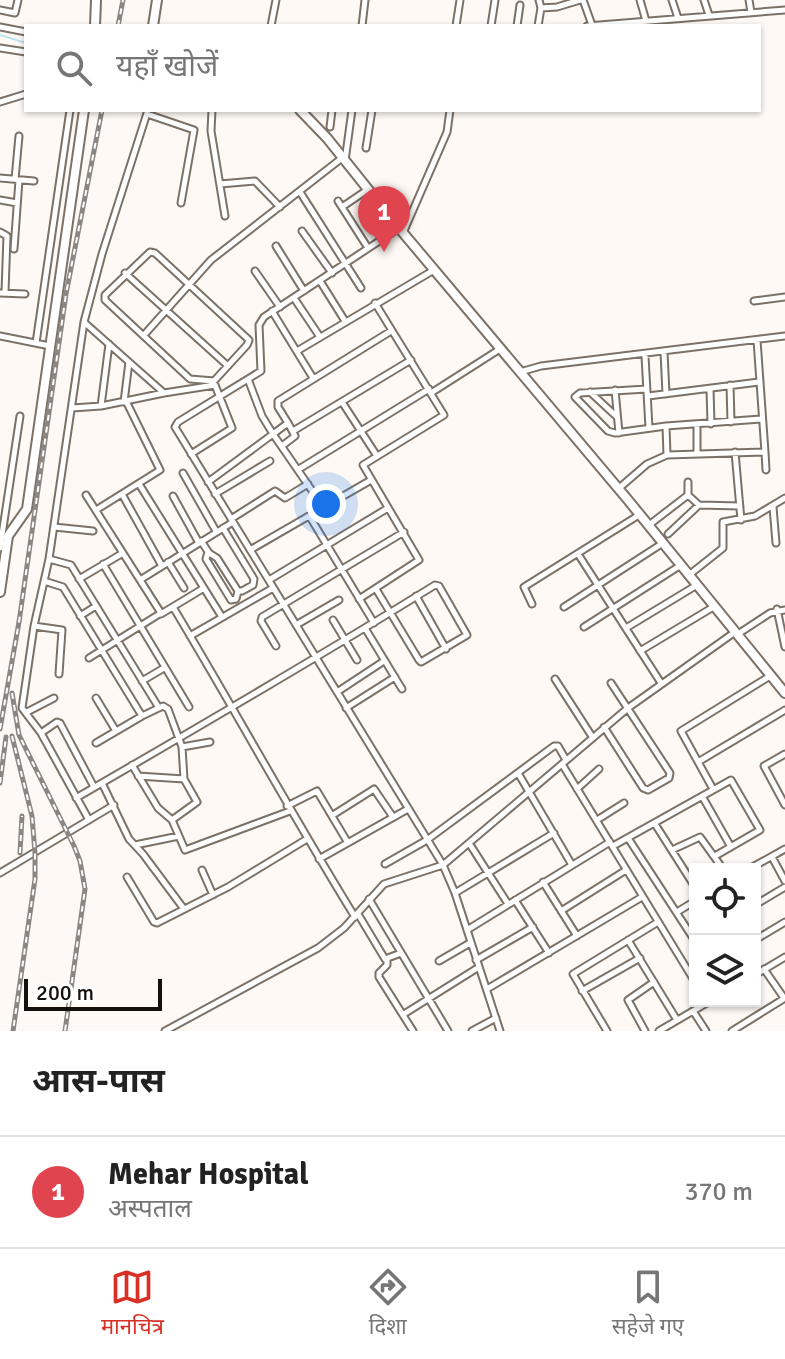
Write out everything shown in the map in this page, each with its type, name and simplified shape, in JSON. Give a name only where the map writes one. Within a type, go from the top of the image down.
[{"type":"street","points":[[0,10],[15,13],[18,0]]},
{"type":"street","points":[[95,24],[96,0]]},
{"type":"street","points":[[153,24],[157,0]]},
{"type":"street","points":[[271,24],[276,0]]},
{"type":"street","points":[[362,24],[365,0]]},
{"type":"street","points":[[456,24],[460,0]]},
{"type":"street","points":[[491,24],[495,0]]},
{"type":"street","points":[[538,24],[539,0]]},
{"type":"street","points":[[541,8],[581,0],[589,24]]},
{"type":"street","points":[[640,0],[646,21]]},
{"type":"street","points":[[672,0],[678,18]]},
{"type":"street","points":[[704,0],[709,15]]},
{"type":"street","points":[[749,0],[751,12]]},
{"type":"street","points":[[517,24],[520,5]]},
{"type":"street","points":[[612,24],[785,10]]},
{"type":"street","points":[[0,27],[24,32]]},
{"type":"street","points":[[0,48],[24,52]]},
{"type":"street","points":[[0,103],[24,95]]},
{"type":"street","points":[[36,343],[70,112]]},
{"type":"street","points":[[0,592],[8,536],[27,509],[84,112]]},
{"type":"street","points":[[89,820],[41,733],[22,708],[34,626],[49,559],[84,322],[147,112],[194,130],[181,203]]},
{"type":"street","points":[[212,112],[211,131],[225,216]]},
{"type":"street","points":[[302,112],[785,693]]},
{"type":"street","points":[[330,127],[332,112]]},
{"type":"street","points":[[144,335],[211,260],[344,159],[352,112]]},
{"type":"street","points":[[366,148],[372,112]]},
{"type":"street","points":[[450,112],[447,132],[401,231],[368,248],[272,311],[259,325],[261,371],[175,424],[443,865],[500,1031]]},
{"type":"street","points":[[14,249],[19,136]]},
{"type":"street","points":[[0,178],[34,181]]},
{"type":"street","points":[[220,184],[255,181],[280,207]]},
{"type":"street","points":[[342,207],[368,189]]},
{"type":"street","points":[[300,192],[361,288]]},
{"type":"street","points":[[0,200],[17,203]]},
{"type":"street","points":[[338,201],[368,248]]},
{"type":"street","points":[[302,231],[332,273]]},
{"type":"street","points":[[0,232],[7,236],[2,293],[25,294]]},
{"type":"street","points":[[276,246],[304,291]]},
{"type":"street","points":[[153,252],[249,340],[211,382],[192,380],[105,300],[105,295],[125,273],[146,253],[153,252]]},
{"type":"street","points":[[297,351],[434,270]]},
{"type":"street","points":[[255,271],[280,307]]},
{"type":"street","points":[[125,273],[228,366]]},
{"type":"street","points":[[320,281],[345,321]]},
{"type":"street","points":[[754,301],[785,297]]},
{"type":"street","points":[[294,298],[320,337]]},
{"type":"street","points":[[359,599],[419,560],[363,465],[444,414],[375,303]]},
{"type":"street","points":[[272,311],[313,379]]},
{"type":"street","points":[[84,322],[164,393]]},
{"type":"street","points":[[282,446],[294,438],[278,401],[391,331]]},
{"type":"street","points":[[0,336],[50,346]]},
{"type":"street","points":[[519,372],[541,366],[645,356],[785,336]]},
{"type":"street","points":[[757,340],[766,470]]},
{"type":"street","points":[[101,406],[109,343]]},
{"type":"street","points":[[299,469],[500,349]]},
{"type":"street","points":[[664,352],[666,394]]},
{"type":"street","points":[[645,356],[649,428]]},
{"type":"street","points":[[293,431],[411,360]]},
{"type":"street","points":[[96,510],[156,474],[160,466],[125,402],[129,361]]},
{"type":"street","points":[[248,379],[262,416],[324,508]]},
{"type":"street","points":[[759,382],[666,394],[615,390],[576,394],[575,397],[608,431],[619,433],[761,419]]},
{"type":"street","points":[[72,408],[125,402],[212,384],[216,387],[232,428],[191,454]]},
{"type":"street","points":[[730,385],[731,422]]},
{"type":"street","points":[[710,388],[711,424]]},
{"type":"street","points":[[615,390],[619,433]]},
{"type":"street","points":[[590,392],[618,418]]},
{"type":"street","points":[[342,402],[377,456]]},
{"type":"street","points":[[0,548],[20,416]]},
{"type":"street","points":[[208,482],[288,423]]},
{"type":"street","points":[[697,424],[697,454]]},
{"type":"street","points":[[666,426],[667,455]]},
{"type":"street","points":[[735,452],[741,520]]},
{"type":"street","points":[[618,489],[647,464],[667,455],[765,452]]},
{"type":"street","points":[[215,494],[270,461]]},
{"type":"street","points":[[183,473],[216,532]]},
{"type":"street","points":[[250,550],[371,480]]},
{"type":"street","points":[[688,482],[688,495],[699,505],[740,506]]},
{"type":"street","points":[[139,484],[222,617]]},
{"type":"street","points":[[140,580],[275,491],[285,498],[308,484]]},
{"type":"street","points":[[122,494],[165,564],[184,588]]},
{"type":"street","points":[[86,495],[161,614]]},
{"type":"street","points":[[648,526],[688,495]]},
{"type":"street","points":[[173,496],[200,542],[217,558],[238,591],[236,599],[231,600],[206,559],[208,552]]},
{"type":"street","points":[[689,575],[723,548],[723,522],[755,516],[785,498]]},
{"type":"street","points":[[668,534],[699,505]]},
{"type":"street","points":[[773,507],[776,543]]},
{"type":"street","points":[[269,580],[388,508]]},
{"type":"street","points":[[532,604],[524,587],[639,515]]},
{"type":"street","points":[[310,517],[374,623]]},
{"type":"street","points":[[54,527],[93,531]]},
{"type":"street","points":[[223,528],[255,581],[238,591]]},
{"type":"street","points":[[276,646],[261,619],[404,532]]},
{"type":"street","points":[[564,607],[663,543]]},
{"type":"street","points":[[79,579],[123,553]]},
{"type":"street","points":[[578,554],[661,683]]},
{"type":"street","points":[[49,559],[69,563],[159,708]]},
{"type":"street","points":[[103,564],[189,707]]},
{"type":"street","points":[[584,627],[681,565]]},
{"type":"street","points":[[44,581],[61,585],[142,716]]},
{"type":"street","points":[[76,798],[317,659],[391,613],[416,596],[437,584],[466,631],[465,637],[421,662],[391,613],[376,589]]},
{"type":"street","points":[[626,628],[697,584]]},
{"type":"street","points":[[89,658],[204,588]]},
{"type":"street","points":[[190,636],[273,588]]},
{"type":"street","points":[[416,596],[446,649]]},
{"type":"street","points":[[296,625],[339,600]]},
{"type":"street","points":[[79,616],[96,606]]},
{"type":"street","points":[[640,651],[715,606]]},
{"type":"street","points":[[173,607],[233,706],[288,808],[387,960],[379,975],[413,1031]]},
{"type":"street","points":[[777,609],[785,647]]},
{"type":"street","points":[[165,1031],[303,958],[335,935],[379,887],[443,865],[604,727],[661,683],[777,609],[785,610]]},
{"type":"street","points":[[333,620],[357,660]]},
{"type":"street","points":[[34,626],[62,630],[59,674]]},
{"type":"street","points":[[365,628],[402,689]]},
{"type":"street","points":[[337,692],[384,661]]},
{"type":"street","points":[[142,681],[164,668]]},
{"type":"street","points":[[713,789],[681,731],[771,676]]},
{"type":"street","points":[[346,708],[395,677]]},
{"type":"street","points":[[555,679],[593,738]]},
{"type":"street","points":[[604,727],[643,788],[648,790],[669,778],[670,773],[611,683]]},
{"type":"street","points":[[27,712],[54,698]]},
{"type":"street","points":[[96,698],[116,731]]},
{"type":"street","points":[[96,743],[163,706],[168,709],[182,747],[184,779],[197,802],[172,820]]},
{"type":"street","points":[[698,762],[785,710]]},
{"type":"street","points":[[41,733],[60,723],[94,787]]},
{"type":"street","points":[[182,747],[210,742]]},
{"type":"street","points":[[385,864],[427,840],[556,745],[577,789],[689,972]]},
{"type":"street","points":[[785,754],[764,766],[785,805]]},
{"type":"street","points":[[132,765],[158,808],[172,820],[187,850],[288,808],[317,791],[348,843]]},
{"type":"street","points":[[577,789],[599,769]]},
{"type":"street","points":[[518,773],[572,865]]},
{"type":"street","points":[[138,776],[184,779]]},
{"type":"street","points":[[467,930],[572,865],[628,838],[731,780],[760,827],[758,832],[715,856]]},
{"type":"street","points":[[102,783],[129,839],[184,909]]},
{"type":"street","points":[[333,815],[374,789],[393,817]]},
{"type":"street","points":[[702,796],[732,847]]},
{"type":"street","points":[[597,820],[624,803]]},
{"type":"street","points":[[0,873],[114,805]]},
{"type":"street","points":[[319,859],[408,809]]},
{"type":"street","points":[[655,823],[689,878]]},
{"type":"street","points":[[455,893],[554,833]]},
{"type":"street","points":[[134,846],[179,836]]},
{"type":"street","points":[[672,851],[700,837],[719,863]]},
{"type":"street","points":[[628,838],[691,935]]},
{"type":"street","points":[[127,877],[155,923],[213,895],[307,839]]},
{"type":"street","points":[[469,843],[508,904]]},
{"type":"street","points":[[760,863],[785,849]]},
{"type":"street","points":[[772,856],[785,881]]},
{"type":"street","points":[[202,870],[213,895]]},
{"type":"street","points":[[561,911],[626,870]]},
{"type":"street","points":[[543,882],[577,936]]},
{"type":"street","points":[[761,901],[785,887]]},
{"type":"street","points":[[487,989],[642,897]]},
{"type":"street","points":[[369,899],[448,1031]]},
{"type":"street","points":[[515,899],[549,953]]},
{"type":"street","points":[[677,912],[689,905]]},
{"type":"street","points":[[607,1031],[574,977],[575,972],[658,922]]},
{"type":"street","points":[[761,936],[785,922]]},
{"type":"street","points":[[404,1014],[533,927]]},
{"type":"street","points":[[628,940],[677,1020]]},
{"type":"street","points":[[439,961],[470,943]]},
{"type":"street","points":[[387,960],[401,953]]},
{"type":"street","points":[[761,971],[785,957]]},
{"type":"street","points":[[582,991],[640,958]]},
{"type":"street","points":[[732,1031],[785,998],[764,969]]},
{"type":"street","points":[[645,1031],[628,1000],[654,982]]},
{"type":"street","points":[[659,1031],[699,1007]]},
{"type":"street","points":[[693,1011],[706,1031]]},
{"type":"street","points":[[472,1031],[496,1017]]},
{"type":"waterway","points":[[0,35],[24,42]]},
{"type":"railway","points":[[118,24],[123,0]]},
{"type":"railway","points":[[0,729],[19,622],[66,294],[102,112]]},
{"type":"railway","points":[[12,693],[19,735],[74,846],[85,889],[65,1031]]},
{"type":"railway","points":[[12,736],[32,816],[35,853],[35,879],[13,1031]]},
{"type":"railway","points":[[0,783],[6,737]]},
{"type":"railway","points":[[20,853],[22,816]]},
{"type":"place","name":"Mehar Hospital","points":[[384,252]]}]
